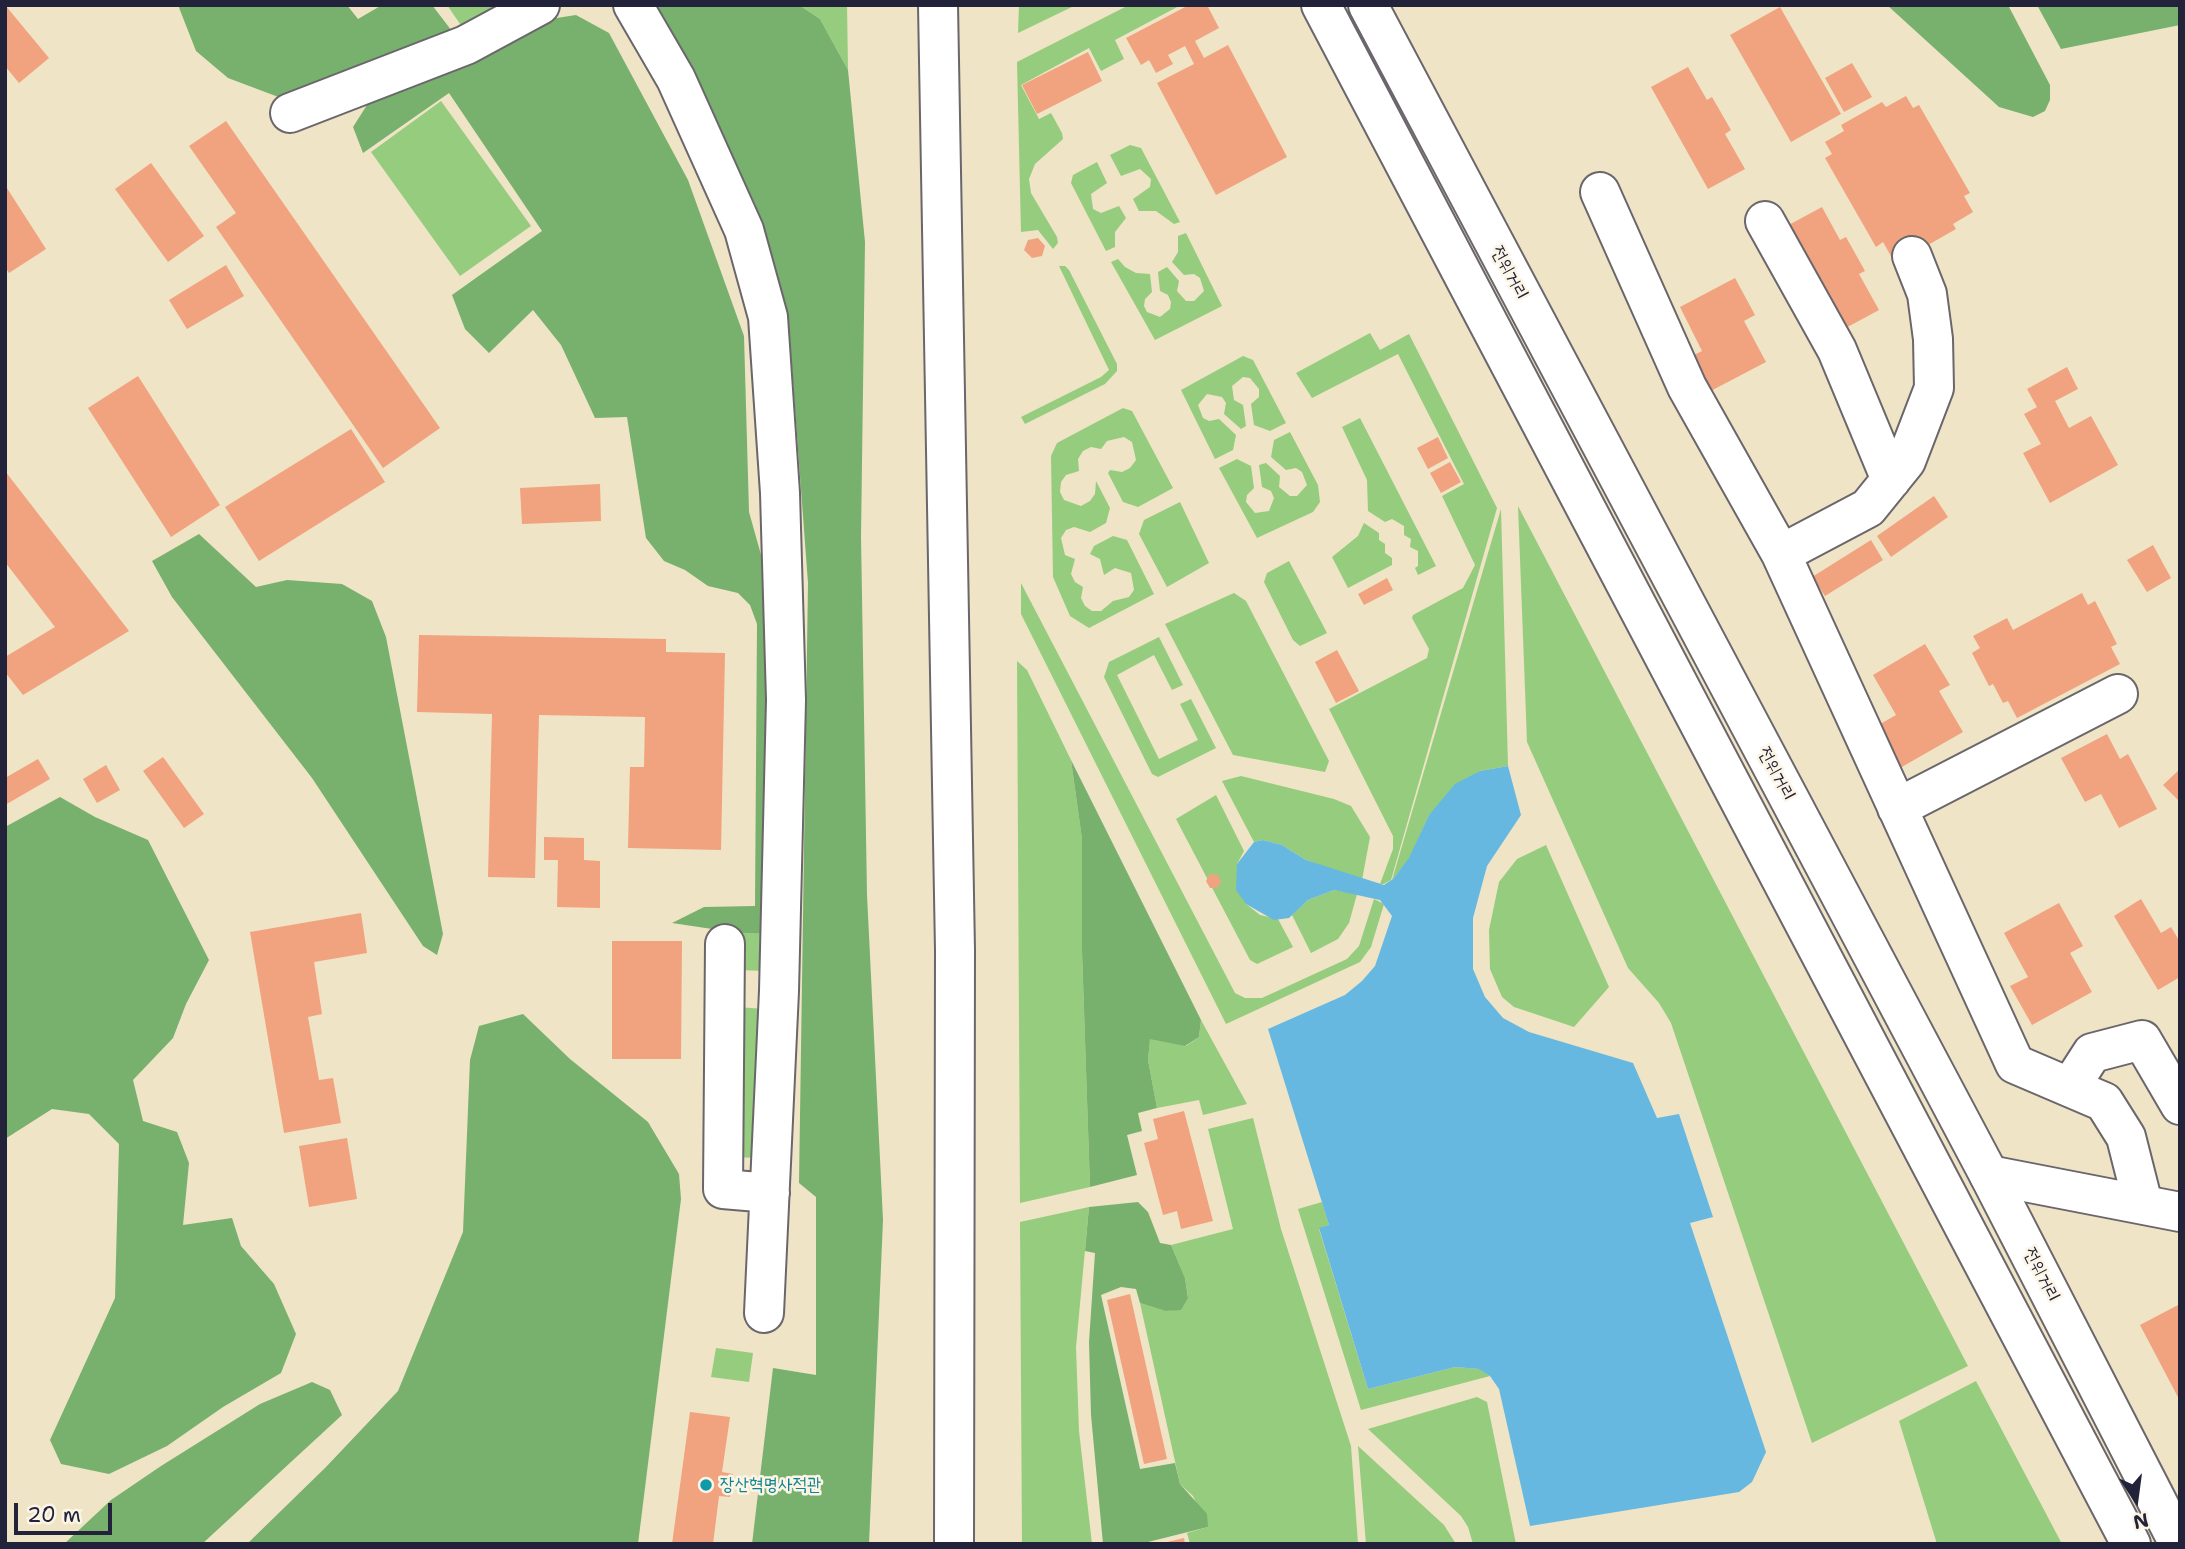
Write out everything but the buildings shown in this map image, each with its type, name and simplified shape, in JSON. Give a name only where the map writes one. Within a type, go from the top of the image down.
[{"type":"main road","points":[[289,113],[466,45],[540,5]]},
{"type":"main road","points":[[634,5],[677,79],[744,230],[768,317],[780,493],[786,700],[779,991],[764,1312]]},
{"type":"main road","points":[[938,5],[955,950],[954,1544]]},
{"type":"main road","points":[[1321,5],[2131,1544]]},
{"type":"main road","name":"전위거리","points":[[1368,5],[1989,1175],[2179,1544]]},
{"type":"main road","points":[[1600,192],[1687,387],[1781,554],[2015,1064],[2104,1102],[2126,1138],[2143,1205]]},
{"type":"main road","points":[[1765,220],[1837,350],[1891,480]]},
{"type":"main road","points":[[1781,554],[1868,508],[1906,461],[1934,388],[1933,339],[1927,294],[1912,256]]},
{"type":"main road","points":[[1897,808],[2118,694]]},
{"type":"main road","points":[[725,944],[723,1189],[770,1193]]},
{"type":"main road","points":[[2070,1087],[2092,1053],[2143,1040],[2180,1105]]},
{"type":"main road","points":[[1989,1175],[2180,1212]]},
{"type":"green space","points":[[178,5],[347,5],[358,19],[382,5],[432,5],[458,39],[289,101],[228,78],[196,51]]},
{"type":"green space","points":[[447,5],[519,5],[467,34]]},
{"type":"green space","points":[[655,5],[799,5],[820,19],[848,70],[865,242],[861,536],[867,895],[883,1220],[869,1544],[752,1544],[773,1368],[816,1375],[816,1197],[799,1183],[808,583],[790,342],[755,204]]},
{"type":"green space","points":[[799,5],[847,5],[848,70],[820,19]]},
{"type":"green space","points":[[1019,5],[1076,5],[1018,33]]},
{"type":"green space","points":[[1129,5],[1181,5],[1115,40],[1124,59],[1101,71],[1089,48],[1021,85],[1039,119],[1051,113],[1062,133],[1063,139],[1035,164],[1029,179],[1031,193],[1057,237],[1058,243],[1053,249],[1038,230],[1021,232],[1017,62]]},
{"type":"green space","points":[[1887,5],[2008,5],[2050,85],[2050,100],[2045,111],[2033,117],[1999,107]]},
{"type":"green space","points":[[2037,5],[2180,5],[2180,25],[2061,49]]},
{"type":"green space","points":[[576,15],[609,33],[688,180],[744,336],[749,512],[772,594],[769,934],[739,933],[672,923],[704,907],[755,906],[757,624],[750,605],[738,593],[708,586],[685,570],[664,561],[646,538],[627,417],[595,418],[561,345],[533,310],[489,353],[465,329],[452,295],[542,231],[449,93],[363,153],[353,127],[367,105],[383,92],[537,21]]},
{"type":"green space","points":[[441,101],[531,226],[460,276],[371,152]]},
{"type":"green space","points":[[1130,145],[1141,148],[1180,222],[1174,224],[1156,211],[1139,211],[1133,199],[1150,187],[1151,179],[1140,169],[1121,176],[1110,155]]},
{"type":"green space","points":[[1097,162],[1107,183],[1091,194],[1093,209],[1101,213],[1119,206],[1126,218],[1115,232],[1115,247],[1106,251],[1071,183],[1073,175]]},
{"type":"green space","points":[[1186,233],[1222,306],[1155,340],[1111,262],[1118,259],[1136,273],[1150,274],[1152,292],[1145,299],[1144,306],[1147,312],[1160,317],[1170,309],[1171,302],[1168,295],[1160,291],[1158,272],[1167,267],[1179,281],[1177,291],[1186,301],[1194,301],[1204,291],[1200,278],[1194,274],[1184,275],[1172,262],[1178,252],[1178,236]]},
{"type":"green space","points":[[1059,266],[1065,266],[1069,270],[1117,364],[1117,371],[1105,384],[1025,424],[1021,417],[1101,377],[1109,370]]},
{"type":"green space","points":[[1370,333],[1380,350],[1409,334],[1497,508],[1391,880],[1384,884],[1380,884],[1393,849],[1393,836],[1329,709],[1427,658],[1429,649],[1412,618],[1413,615],[1463,588],[1475,565],[1442,496],[1464,484],[1398,354],[1312,398],[1296,373]]},
{"type":"green space","points":[[1243,356],[1253,360],[1286,423],[1270,431],[1254,425],[1251,404],[1259,397],[1259,389],[1250,378],[1243,377],[1232,386],[1234,400],[1243,405],[1246,426],[1241,429],[1224,414],[1226,403],[1222,397],[1207,394],[1198,405],[1203,418],[1209,421],[1219,419],[1236,435],[1233,450],[1215,459],[1181,390]]},
{"type":"green space","points":[[1123,408],[1132,411],[1173,488],[1138,507],[1123,502],[1108,473],[1110,470],[1122,472],[1130,468],[1136,460],[1132,442],[1124,437],[1107,441],[1101,449],[1091,447],[1083,451],[1078,459],[1079,471],[1066,475],[1061,482],[1060,492],[1064,500],[1081,506],[1095,494],[1096,481],[1110,508],[1106,523],[1090,532],[1074,527],[1066,530],[1061,538],[1065,555],[1075,559],[1071,574],[1075,582],[1083,587],[1081,598],[1085,606],[1092,611],[1101,611],[1113,601],[1129,597],[1134,590],[1131,573],[1115,568],[1104,575],[1100,559],[1090,554],[1094,546],[1113,536],[1127,540],[1154,594],[1089,628],[1070,616],[1053,577],[1051,456],[1057,443]]},
{"type":"green space","points":[[1360,418],[1436,566],[1418,575],[1415,568],[1418,566],[1418,551],[1410,547],[1411,539],[1404,535],[1404,526],[1392,519],[1385,522],[1368,511],[1367,480],[1342,427]]},
{"type":"green space","points":[[1290,432],[1318,485],[1320,502],[1313,512],[1257,538],[1219,468],[1237,459],[1251,466],[1254,488],[1247,495],[1246,502],[1255,513],[1269,511],[1274,498],[1271,491],[1262,487],[1259,465],[1266,463],[1280,476],[1279,487],[1290,496],[1297,496],[1307,485],[1302,472],[1296,468],[1286,470],[1271,457],[1274,440]]},
{"type":"green space","points":[[1180,502],[1209,563],[1167,587],[1139,534],[1144,520]]},
{"type":"green space","points":[[1518,506],[1968,1366],[1812,1443],[1671,1023],[1659,1003],[1628,968],[1527,742]]},
{"type":"green space","points":[[1501,509],[1508,766],[1480,771],[1429,815],[1410,858],[1392,880]]},
{"type":"green space","points":[[1364,523],[1379,533],[1379,540],[1385,544],[1385,553],[1392,558],[1392,565],[1348,588],[1332,557],[1358,536]]},
{"type":"green space","points":[[199,534],[256,587],[287,580],[342,584],[372,601],[386,637],[443,934],[437,955],[423,946],[312,778],[172,597],[152,561]]},
{"type":"green space","points":[[1289,561],[1327,633],[1300,646],[1293,640],[1264,582],[1267,573]]},
{"type":"green space","points":[[1021,583],[1235,993],[1245,998],[1262,998],[1347,959],[1359,946],[1374,899],[1384,904],[1371,947],[1360,962],[1226,1024],[1021,614]]},
{"type":"green space","points":[[1234,593],[1246,601],[1329,761],[1325,772],[1233,755],[1165,624]]},
{"type":"green space","points":[[1159,637],[1183,685],[1172,690],[1154,655],[1117,675],[1159,759],[1198,740],[1180,704],[1191,699],[1216,748],[1158,777],[1152,774],[1104,677],[1109,662]]},
{"type":"green space","points":[[1017,661],[1027,670],[1071,760],[1082,839],[1082,951],[1090,1187],[1020,1203]]},
{"type":"green space","points":[[1071,760],[1201,1020],[1199,1037],[1185,1046],[1150,1039],[1148,1060],[1157,1108],[1138,1113],[1142,1131],[1127,1135],[1137,1175],[1090,1187],[1082,951],[1082,839]]},
{"type":"green space","points":[[1241,776],[1334,799],[1351,806],[1370,837],[1362,880],[1306,860],[1282,845],[1263,840],[1254,842],[1222,781]]},
{"type":"green space","points":[[1216,795],[1244,851],[1237,864],[1246,904],[1260,915],[1278,919],[1293,947],[1257,964],[1250,960],[1176,819]]},
{"type":"green space","points":[[60,797],[95,817],[148,840],[209,960],[186,1004],[173,1038],[133,1080],[143,1121],[177,1132],[189,1163],[183,1225],[232,1218],[241,1246],[274,1284],[296,1334],[281,1373],[223,1407],[167,1446],[109,1474],[61,1464],[50,1440],[115,1298],[119,1144],[89,1114],[52,1109],[5,1139],[5,827]]},
{"type":"green space","points":[[1546,845],[1609,987],[1574,1027],[1514,1007],[1502,997],[1490,969],[1489,930],[1499,882],[1517,859]]},
{"type":"green space","points":[[1334,890],[1357,894],[1349,923],[1338,939],[1311,953],[1292,915],[1308,900]]},
{"type":"green space","points":[[739,933],[769,934],[767,971],[737,970]]},
{"type":"green space","points":[[736,1007],[766,1009],[760,1158],[730,1157]]},
{"type":"green space","points":[[523,1014],[570,1059],[648,1122],[679,1174],[681,1199],[638,1544],[247,1544],[326,1467],[398,1391],[463,1232],[470,1060],[479,1026]]},
{"type":"green space","points":[[1201,1020],[1247,1104],[1203,1115],[1199,1100],[1157,1108],[1148,1060],[1150,1038],[1186,1046],[1199,1037]]},
{"type":"green space","points":[[1253,1118],[1281,1229],[1351,1446],[1358,1544],[1190,1544],[1187,1533],[1208,1527],[1193,1496],[1180,1484],[1140,1303],[1165,1311],[1181,1309],[1188,1297],[1185,1278],[1171,1245],[1233,1229],[1208,1129]]},
{"type":"green space","points":[[1138,1202],[1148,1212],[1160,1243],[1171,1245],[1185,1278],[1188,1298],[1181,1310],[1165,1311],[1140,1303],[1136,1289],[1121,1287],[1101,1295],[1140,1469],[1175,1463],[1180,1484],[1207,1514],[1208,1527],[1140,1544],[1103,1544],[1091,1415],[1089,1342],[1095,1253],[1085,1251],[1089,1207]]},
{"type":"green space","points":[[1322,1202],[1329,1225],[1319,1229],[1368,1389],[1455,1367],[1480,1369],[1490,1376],[1361,1410],[1298,1209]]},
{"type":"green space","points":[[1089,1207],[1076,1347],[1079,1431],[1092,1544],[1022,1544],[1020,1222]]},
{"type":"green space","points":[[716,1348],[753,1353],[749,1382],[711,1377]]},
{"type":"green space","points":[[1976,1381],[2062,1544],[1937,1544],[1899,1421]]},
{"type":"green space","points":[[312,1382],[330,1390],[342,1415],[202,1544],[64,1544],[111,1500],[161,1466],[260,1404]]},
{"type":"green space","points":[[1477,1397],[1487,1402],[1516,1544],[1473,1544],[1468,1527],[1461,1516],[1368,1429]]},
{"type":"green space","points":[[1358,1446],[1444,1525],[1456,1544],[1366,1544]]},
{"type":"water","points":[[1508,766],[1521,815],[1487,866],[1473,918],[1473,969],[1485,997],[1503,1018],[1529,1032],[1633,1063],[1657,1118],[1679,1114],[1713,1217],[1690,1223],[1766,1452],[1752,1482],[1739,1492],[1530,1526],[1499,1389],[1490,1376],[1479,1369],[1455,1367],[1368,1389],[1319,1228],[1329,1225],[1268,1029],[1345,995],[1362,981],[1375,966],[1392,916],[1380,900],[1334,890],[1308,900],[1289,918],[1274,920],[1246,904],[1236,890],[1237,864],[1254,842],[1263,840],[1282,845],[1306,860],[1384,885],[1393,879],[1409,858],[1429,815],[1455,784],[1480,771]]},
{"type":"place","name":"장산혁명사적관","points":[[706,1485]]}]
